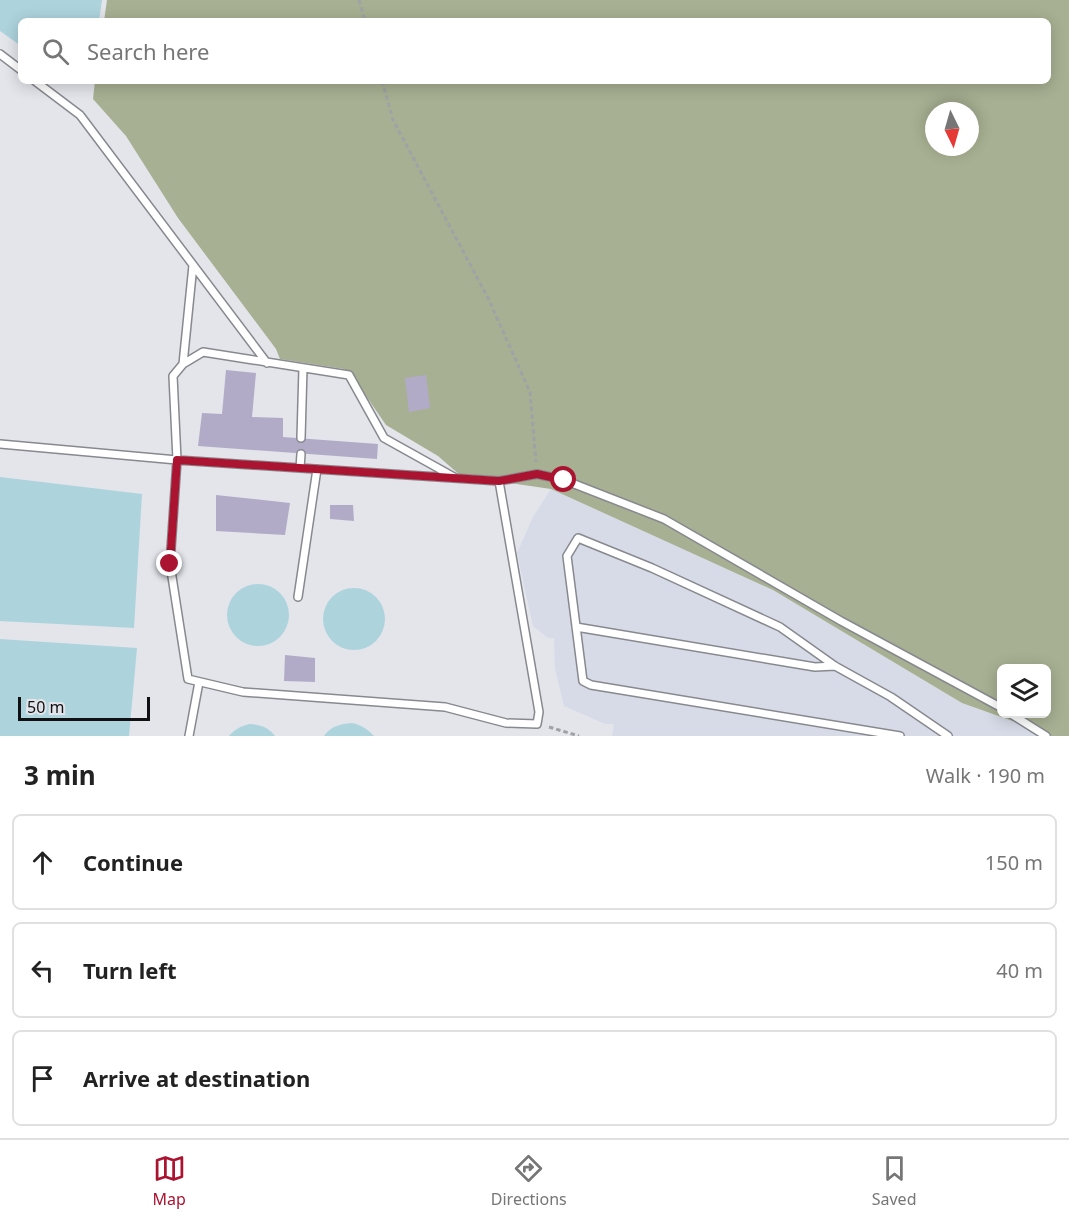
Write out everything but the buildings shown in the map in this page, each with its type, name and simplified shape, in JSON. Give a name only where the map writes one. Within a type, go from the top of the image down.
[{"type":"lane","points":[[0,54],[18,68]]},
{"type":"lane","points":[[39,84],[80,115],[267,363]]},
{"type":"lane","points":[[183,364],[193,265]]},
{"type":"lane","points":[[458,479],[384,438],[349,375],[203,352],[183,364],[173,376],[177,460],[170,564],[188,679],[243,692],[445,707],[506,723],[537,724],[539,712],[499,481]]},
{"type":"lane","points":[[301,438],[303,368]]},
{"type":"lane","points":[[0,444],[177,460],[458,479],[499,481],[537,474],[564,480],[664,519],[842,621],[997,705]]},
{"type":"lane","points":[[300,468],[301,454]]},
{"type":"lane","points":[[298,597],[317,469]]},
{"type":"lane","points":[[900,736],[591,685],[584,681],[567,556],[578,538],[652,568],[780,627],[835,666],[891,697],[948,736]]},
{"type":"lane","points":[[576,627],[815,667],[835,666]]},
{"type":"lane","points":[[189,736],[200,682]]},
{"type":"lane","points":[[1017,718],[1046,736]]},
{"type":"path","points":[[358,0],[364,18]]},
{"type":"path","points":[[383,84],[393,120],[488,298],[530,392],[537,474]]},
{"type":"path","points":[[537,724],[579,736]]},
{"type":"shaded area","points":[[551,489],[773,590],[962,703],[997,716],[997,718],[1004,718],[1040,731],[1045,736],[612,736],[614,724],[605,724],[564,706],[555,669],[554,638],[548,638],[533,626],[517,553],[533,517]]},
{"type":"green space","points":[[107,0],[1069,0],[1069,736],[1045,736],[1040,731],[1004,718],[1051,718],[1051,664],[997,664],[997,716],[962,703],[773,590],[551,489],[461,476],[438,456],[386,425],[353,377],[344,369],[280,359],[276,349],[178,218],[126,136],[93,99],[95,84],[1051,84],[1051,18],[104,18]]},
{"type":"water","points":[[0,0],[102,0],[99,18],[18,18],[18,44],[0,31]]},
{"type":"water","points":[[0,477],[142,494],[134,628],[0,621]]},
{"type":"water","points":[[258,584],[270,586],[280,593],[287,603],[289,615],[287,627],[280,637],[270,644],[258,646],[246,644],[236,637],[229,627],[227,615],[229,603],[236,593],[246,586]]},
{"type":"water","points":[[348,588],[360,588],[376,597],[383,607],[385,619],[383,631],[376,641],[360,650],[348,650],[337,645],[328,636],[323,625],[323,613],[328,602],[337,593]]},
{"type":"water","points":[[0,639],[137,648],[129,736],[0,736]]},
{"type":"water","points":[[352,723],[359,725],[374,736],[324,736],[336,726]]},
{"type":"water","points":[[250,724],[264,727],[275,736],[229,736],[238,728]]},
{"type":"route","points":[[170,564],[177,460],[499,481],[537,474],[564,480]]}]
